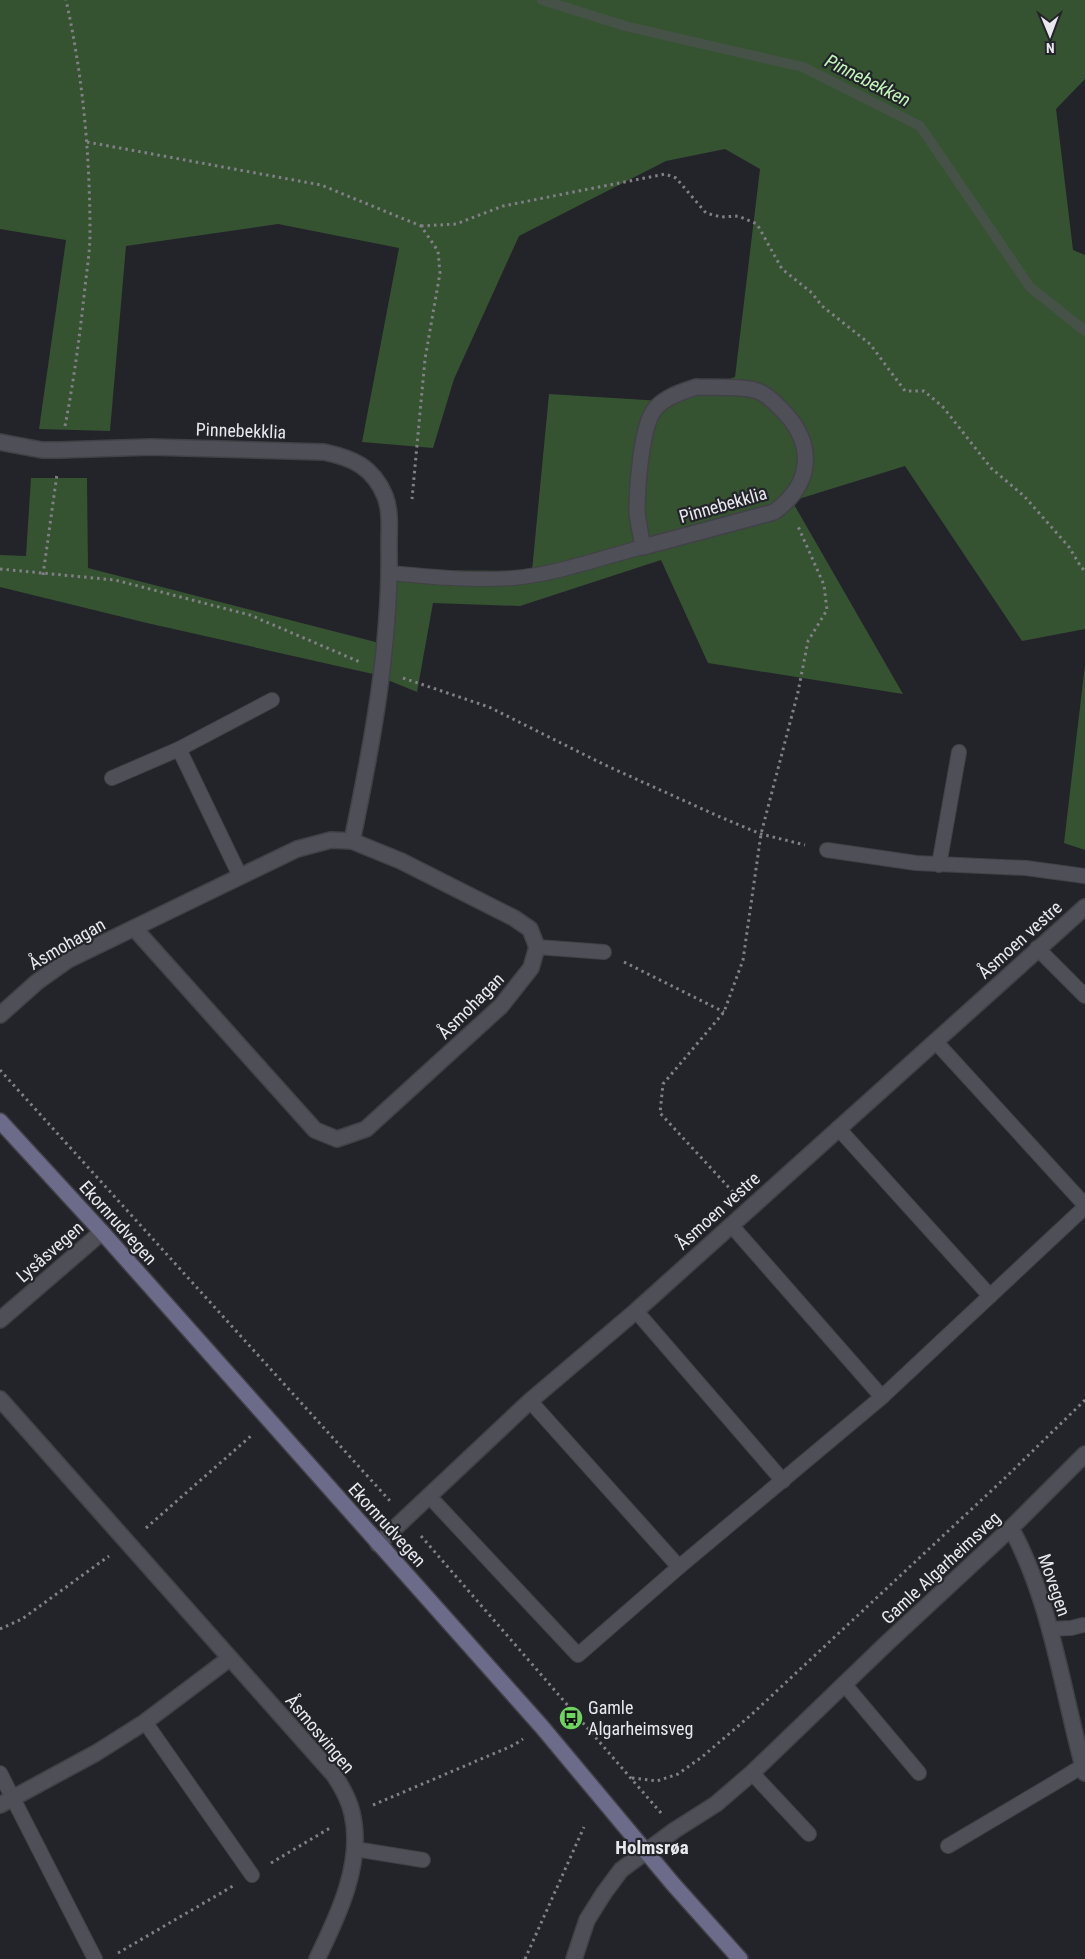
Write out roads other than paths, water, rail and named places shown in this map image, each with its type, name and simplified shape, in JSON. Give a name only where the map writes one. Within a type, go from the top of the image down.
[{"type":"main road","name":"Ekornrudvegen","points":[[0,1121],[102,1232],[542,1727],[645,1851],[740,1959]]},
{"type":"street","name":"Pinnebekklia","points":[[696,387],[754,390],[768,397],[786,414],[800,434],[806,450],[804,471],[797,489],[787,503],[774,512],[643,546],[637,513],[639,476],[647,427],[654,410],[678,393],[696,387]]},
{"type":"street","name":"Pinnebekklia","points":[[0,442],[42,450],[151,447],[324,452],[342,456],[365,466],[384,494],[388,506],[390,520],[390,573],[381,671],[363,788],[352,841]]},
{"type":"street","name":"Åsmohagan","points":[[0,1015],[37,982],[68,960],[240,876],[297,849],[331,840],[352,841],[401,861],[514,918],[530,929],[537,947],[531,968],[501,1006],[366,1129],[337,1139],[315,1130],[134,928]]},
{"type":"street","name":"Åsmoen vestre","points":[[378,1544],[530,1400],[636,1311],[1037,948],[1085,907]]},
{"type":"street","name":"Lysåsvegen","points":[[0,1320],[102,1232]]},
{"type":"street","name":"Åsmosvingen","points":[[0,1399],[334,1776],[342,1788],[353,1814],[354,1850],[350,1877],[330,1933],[317,1959]]},
{"type":"street","name":"Gamle Algarheimsveg","points":[[574,1959],[587,1920],[600,1898],[622,1870],[645,1851],[716,1804],[752,1773],[887,1643],[1011,1528],[1085,1454]]},
{"type":"street","name":"Movegen","points":[[1011,1528],[1032,1574],[1049,1629],[1084,1769]]},
{"type":"street","points":[[7,1802],[96,1753],[144,1722],[230,1658]]},
{"type":"lane","name":"Pinnebekklia","points":[[390,573],[441,578],[513,578],[557,570],[643,546]]},
{"type":"lane","points":[[112,778],[179,749],[272,700]]},
{"type":"lane","points":[[179,749],[240,876]]},
{"type":"lane","points":[[939,865],[959,752]]},
{"type":"lane","points":[[827,850],[916,864],[1026,868],[1085,876]]},
{"type":"lane","points":[[537,947],[604,952]]},
{"type":"lane","points":[[1037,948],[1085,996]]},
{"type":"lane","points":[[429,1496],[578,1655],[679,1567],[882,1397],[1085,1206],[935,1041]]},
{"type":"lane","points":[[838,1128],[990,1296]]},
{"type":"lane","points":[[731,1225],[882,1397]]},
{"type":"lane","points":[[636,1311],[783,1481]]},
{"type":"lane","points":[[530,1400],[679,1567]]},
{"type":"lane","points":[[1049,1629],[1071,1628],[1083,1625]]},
{"type":"lane","points":[[845,1685],[919,1773]]},
{"type":"lane","points":[[144,1722],[252,1875]]},
{"type":"lane","points":[[948,1846],[1084,1769]]},
{"type":"lane","points":[[0,1773],[7,1802],[95,1959]]},
{"type":"lane","points":[[752,1773],[809,1834]]},
{"type":"lane","points":[[354,1850],[423,1860]]},
{"type":"waterway","name":"Pinnebekken","points":[[542,0],[625,26],[803,67],[920,126],[1030,287],[1085,331]]},
{"type":"place","name":"Gamle Algarheimsveg","points":[[571,1718]]},
{"type":"district","name":"Holmsrøa","points":[[652,1847]]}]
